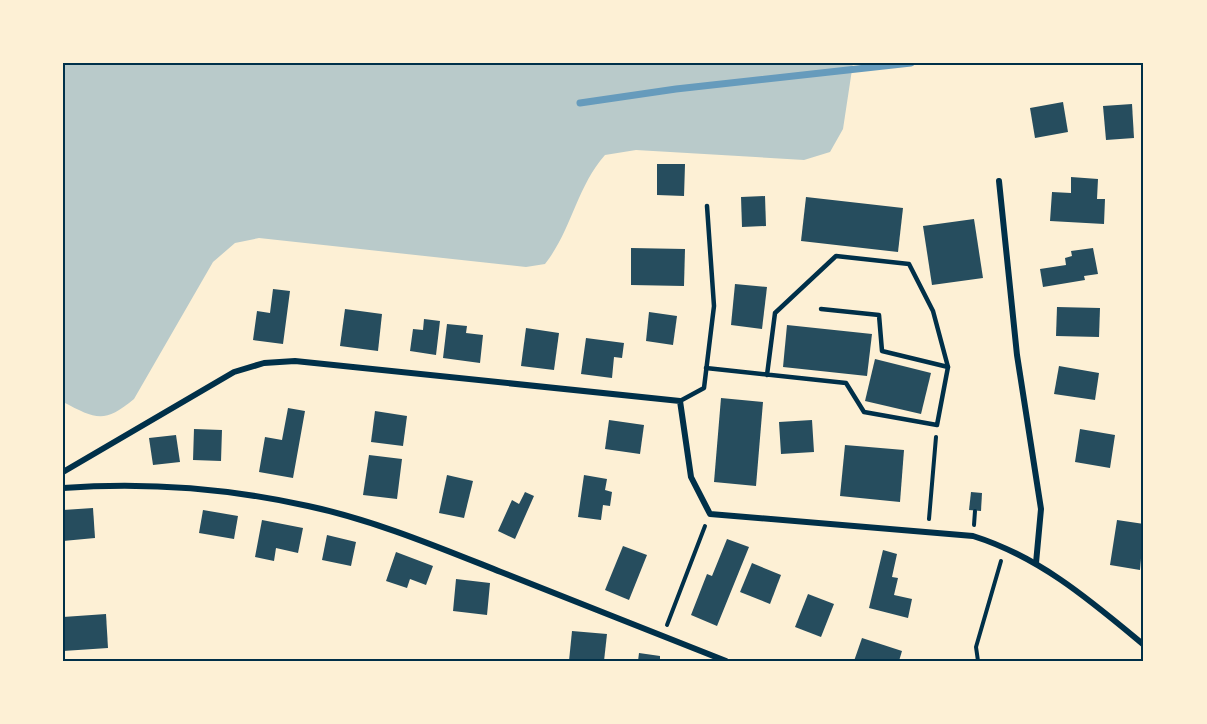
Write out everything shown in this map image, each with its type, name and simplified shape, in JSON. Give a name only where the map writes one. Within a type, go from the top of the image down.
[{"type":"street","points":[[999,180],[1017,355],[1041,509],[1036,563]]},
{"type":"street","points":[[63,472],[234,372],[264,363],[295,361],[680,401],[691,477],[710,514],[973,536],[1006,546],[1036,563],[1088,598],[1144,645]]},
{"type":"street","points":[[63,488],[170,486],[240,493],[309,506],[376,525],[726,661]]},
{"type":"lane","points":[[680,401],[704,388],[714,306],[707,206]]},
{"type":"lane","points":[[706,368],[767,375],[846,383],[864,412],[937,425],[948,367],[933,311],[909,264],[836,256],[775,313],[767,375]]},
{"type":"lane","points":[[821,309],[879,315],[882,351],[948,367]]},
{"type":"path","points":[[930,504],[934,453]]},
{"type":"path","points":[[663,636],[710,514]]},
{"type":"path","points":[[978,661],[976,647],[1006,546]]},
{"type":"shaded area","points":[[63,63],[853,63],[843,129],[830,152],[804,160],[636,150],[605,155],[587,181],[562,237],[545,264],[526,267],[259,238],[235,243],[213,262],[134,399],[115,412],[100,416],[84,412],[63,402]]},
{"type":"building","points":[[1063,102],[1068,132],[1035,138],[1030,108]]},
{"type":"building","points":[[1132,104],[1134,138],[1106,140],[1103,106]]},
{"type":"building","points":[[657,164],[685,164],[684,196],[657,195]]},
{"type":"building","points":[[1071,177],[1098,179],[1097,199],[1105,199],[1104,224],[1050,221],[1052,192],[1071,193]]},
{"type":"building","points":[[765,196],[766,226],[742,227],[741,197]]},
{"type":"building","points":[[806,197],[903,208],[898,252],[801,241]]},
{"type":"building","points":[[974,219],[983,278],[932,285],[923,226]]},
{"type":"building","points":[[631,248],[685,249],[684,286],[631,285]]},
{"type":"building","points":[[1093,248],[1098,274],[1084,276],[1085,280],[1043,287],[1040,269],[1066,265],[1065,258],[1072,256],[1071,251]]},
{"type":"building","points":[[735,284],[767,287],[762,329],[731,325]]},
{"type":"building","points":[[273,289],[290,291],[283,344],[253,340],[257,311],[270,313]]},
{"type":"building","points":[[1057,307],[1100,308],[1099,337],[1056,336]]},
{"type":"building","points":[[345,309],[382,314],[378,351],[340,346]]},
{"type":"building","points":[[649,312],[677,316],[673,345],[646,341]]},
{"type":"building","points":[[424,319],[440,321],[436,355],[410,351],[413,329],[423,330]]},
{"type":"building","points":[[447,324],[467,326],[466,333],[483,335],[480,363],[443,358]]},
{"type":"building","points":[[787,325],[872,334],[867,376],[783,367]]},
{"type":"building","points":[[526,328],[559,333],[554,370],[521,366]]},
{"type":"building","points":[[586,338],[624,343],[622,358],[614,357],[612,378],[581,374]]},
{"type":"building","points":[[875,359],[931,373],[921,414],[865,401]]},
{"type":"building","points":[[1059,366],[1099,373],[1095,400],[1054,394]]},
{"type":"building","points":[[721,398],[763,402],[756,486],[714,482]]},
{"type":"building","points":[[288,408],[305,411],[293,478],[259,472],[265,437],[282,440]]},
{"type":"building","points":[[375,411],[407,416],[403,446],[371,442]]},
{"type":"building","points":[[609,420],[644,425],[640,454],[605,449]]},
{"type":"building","points":[[812,420],[814,452],[781,454],[779,422]]},
{"type":"building","points":[[194,429],[222,430],[221,461],[193,460]]},
{"type":"building","points":[[1080,429],[1115,435],[1110,468],[1075,462]]},
{"type":"building","points":[[176,435],[180,462],[153,465],[149,438]]},
{"type":"building","points":[[845,445],[904,450],[900,502],[840,496]]},
{"type":"building","points":[[369,455],[402,459],[397,499],[363,495]]},
{"type":"building","points":[[447,475],[473,481],[464,518],[439,513]]},
{"type":"building","points":[[584,475],[607,479],[605,490],[612,492],[610,506],[603,505],[601,520],[578,517]]},
{"type":"building","points":[[525,492],[534,496],[515,539],[498,531],[512,500],[519,504]]},
{"type":"building","points":[[971,492],[982,493],[981,511],[969,510]]},
{"type":"building","points":[[93,508],[95,538],[63,541],[63,510]]},
{"type":"building","points":[[203,510],[238,516],[234,539],[199,533]]},
{"type":"building","points":[[262,520],[303,528],[298,553],[276,548],[274,561],[255,557]]},
{"type":"building","points":[[1117,520],[1144,524],[1140,570],[1110,565]]},
{"type":"building","points":[[327,535],[356,542],[351,566],[322,560]]},
{"type":"building","points":[[727,539],[749,547],[717,626],[691,615],[707,574],[712,576]]},
{"type":"building","points":[[623,546],[647,555],[629,600],[605,590]]},
{"type":"building","points":[[883,550],[897,554],[892,577],[898,578],[894,595],[912,599],[908,618],[869,608]]},
{"type":"building","points":[[396,552],[433,566],[426,585],[410,579],[407,588],[386,581]]},
{"type":"building","points":[[752,563],[781,575],[770,604],[740,592]]},
{"type":"building","points":[[456,579],[490,583],[487,615],[453,611]]},
{"type":"building","points":[[808,594],[834,604],[821,637],[795,627]]},
{"type":"building","points":[[106,614],[108,648],[63,651],[63,617]]},
{"type":"building","points":[[572,631],[607,634],[604,661],[569,661]]},
{"type":"building","points":[[862,638],[902,651],[899,661],[854,661]]},
{"type":"building","points":[[639,653],[660,656],[660,661],[638,661]]},
{"type":"waterway","points":[[580,103],[676,89],[911,63]]}]
